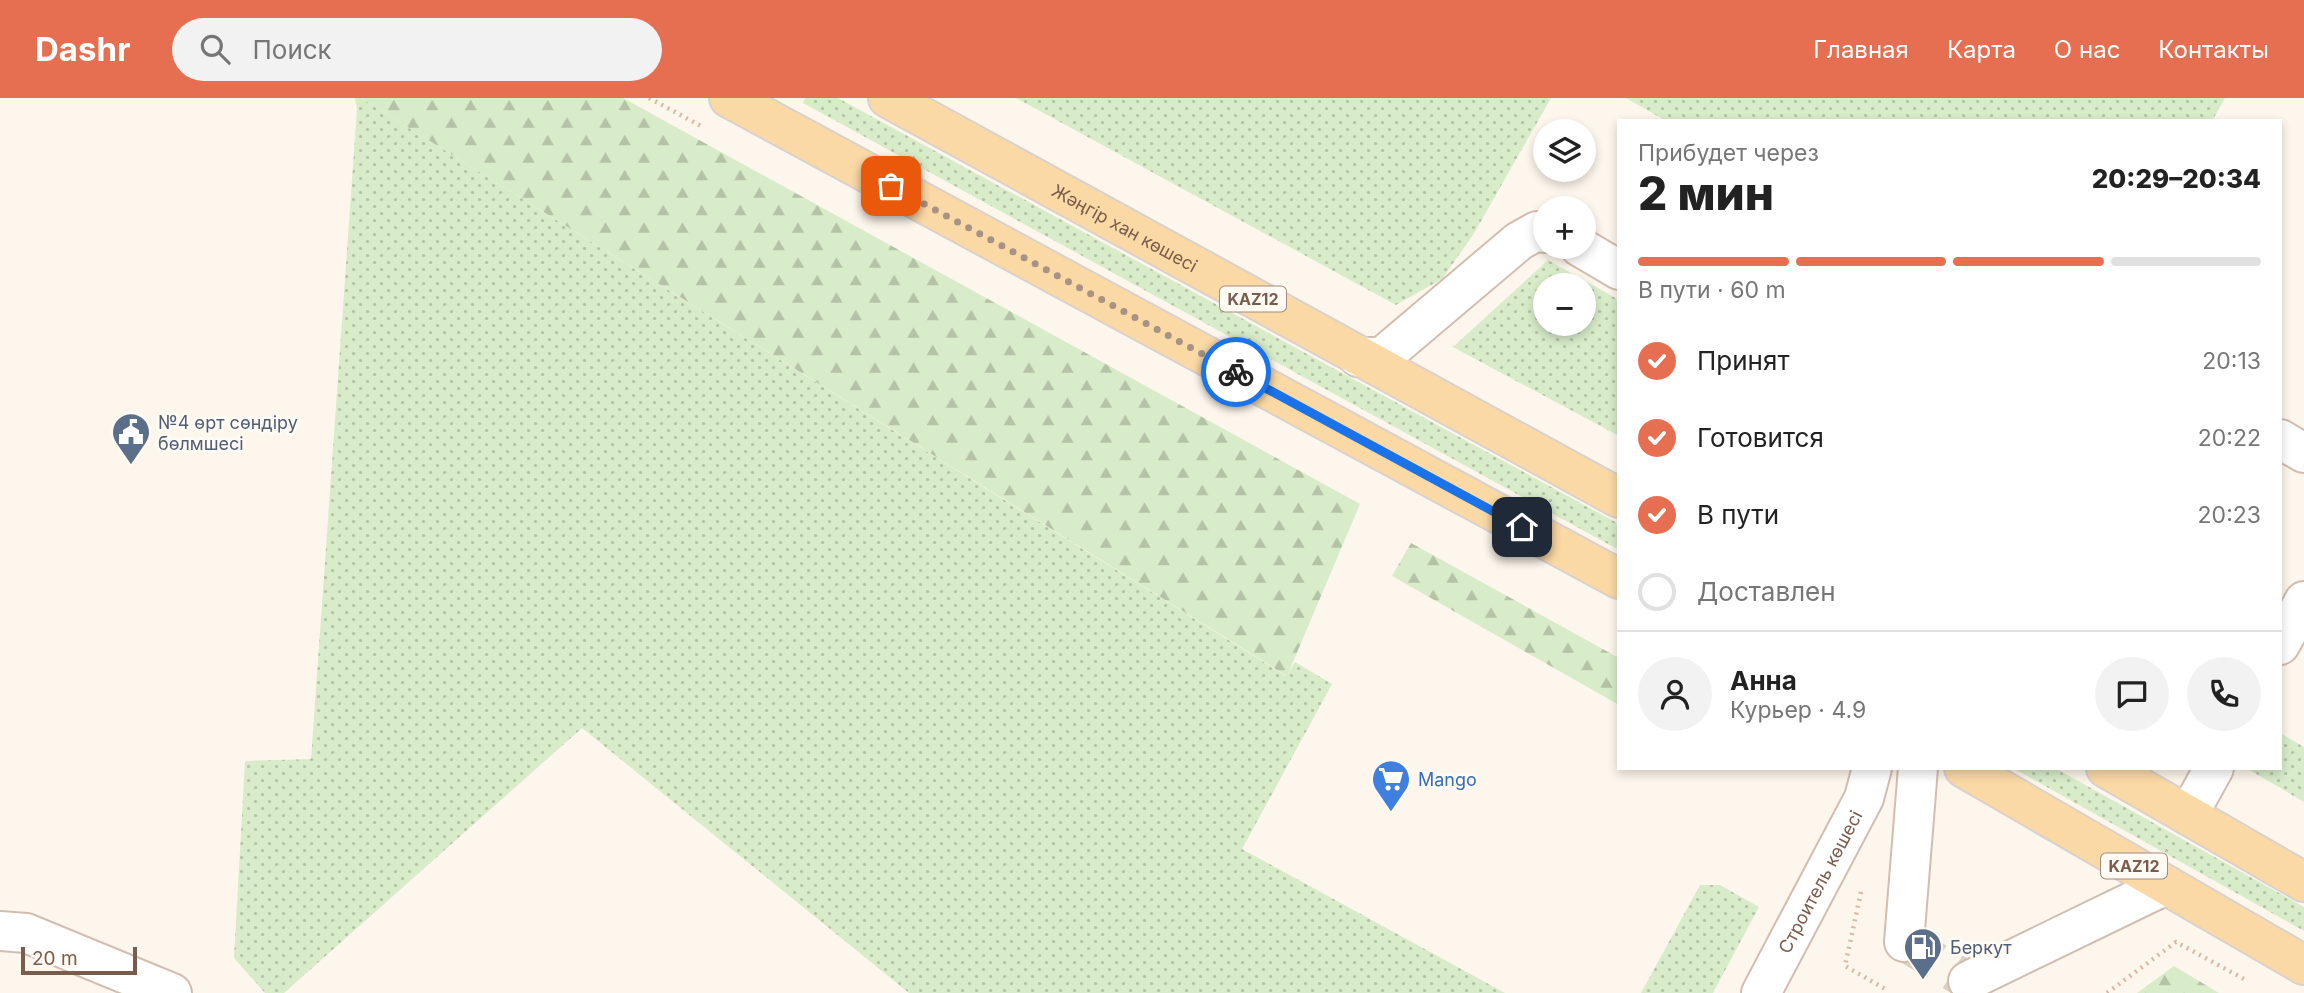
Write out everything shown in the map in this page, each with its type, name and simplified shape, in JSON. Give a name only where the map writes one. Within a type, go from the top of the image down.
[{"type":"main road","points":[[729,98],[1617,578]]},
{"type":"main road","name":"Жәңгір хан көшесі","points":[[888,98],[1617,497]]},
{"type":"main road","name":"KAZ12","points":[[1967,770],[2304,965]]},
{"type":"main road","points":[[2109,770],[2304,882]]},
{"type":"street","points":[[1358,356],[1382,357],[1520,241],[1533,234]]},
{"type":"street","points":[[1596,256],[1617,269]]},
{"type":"street","points":[[2282,440],[2304,453]]},
{"type":"street","points":[[2282,641],[2304,601]]},
{"type":"street","name":"Строитель көшесі","points":[[1761,993],[1864,798],[1871,770]]},
{"type":"street","points":[[1904,942],[1918,770]]},
{"type":"street","points":[[2188,815],[2213,770]]},
{"type":"street","points":[[1968,981],[2166,885]]},
{"type":"street","points":[[0,931],[26,933],[172,993]]},
{"type":"path","points":[[1862,886],[1844,966],[1887,990]]},
{"type":"path","points":[[2107,993],[2176,942],[2246,980]]},
{"type":"green space","points":[[355,98],[361,98],[1286,676],[1295,662],[1332,684],[1242,849],[1505,993],[909,993],[582,728],[284,993],[265,993],[234,958],[245,761],[311,759],[357,109]]},
{"type":"green space","points":[[361,98],[623,98],[1360,504],[1287,676]]},
{"type":"green space","points":[[805,98],[838,98],[1617,523],[1617,549],[803,103]]},
{"type":"green space","points":[[1016,98],[1551,98],[1539,119],[1533,119],[1533,130],[1473,235],[1442,279],[1396,305]]},
{"type":"green space","points":[[1626,98],[2225,98],[2213,119],[1663,119]]},
{"type":"green space","points":[[1548,260],[1571,273],[1534,273]]},
{"type":"green space","points":[[1533,274],[1533,336],[1596,336],[1596,287],[1617,299],[1617,435],[1453,347]]},
{"type":"green space","points":[[1411,543],[1617,657],[1617,704],[1392,576]]},
{"type":"green space","points":[[2282,734],[2304,747],[2304,802],[2249,770],[2282,770]]},
{"type":"green space","points":[[2017,770],[2059,770],[2304,907],[2304,931]]},
{"type":"green space","points":[[1700,885],[1720,885],[1759,907],[1713,993],[1641,993]]},
{"type":"green space","points":[[2174,966],[2219,993],[2137,993]]},
{"type":"tunnel","points":[[1904,942],[1968,981]]},
{"type":"way so far","points":[[891,186],[1236,372]]},
{"type":"place","name":"№4 өрт сөндіру бөлмшесі","points":[[131,466]]},
{"type":"place","name":"Mango","points":[[1391,813]]},
{"type":"place","name":"Беркут","points":[[1923,981]]},
{"type":"route","points":[[1236,372],[1522,527]]}]
